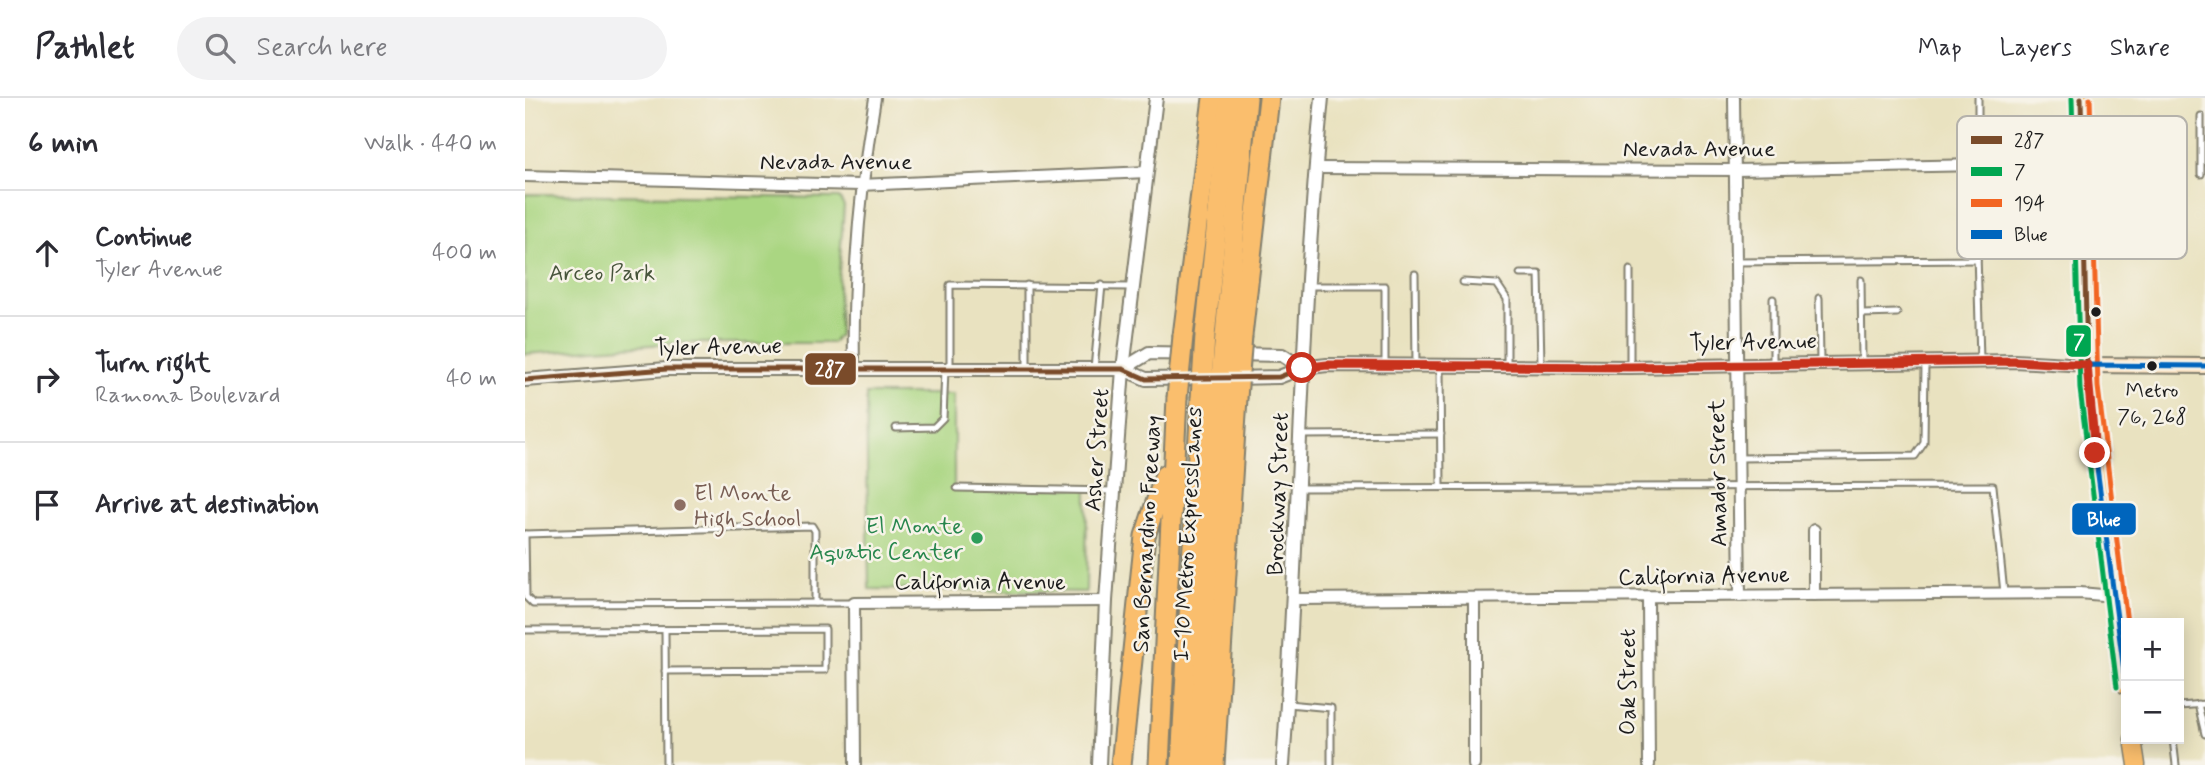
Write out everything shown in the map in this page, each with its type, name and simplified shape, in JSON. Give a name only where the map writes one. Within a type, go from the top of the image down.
[{"type":"highway","name":"San Bernardino Freeway","points":[[1159,765],[1177,398],[1213,98]]},
{"type":"highway","name":"I-10 Metro ExpressLanes","points":[[1224,336],[1230,98]]},
{"type":"highway","name":"I-10 Metro ExpressLanes","points":[[1181,765],[1247,98]]},
{"type":"highway","points":[[1214,765],[1219,398],[1224,336],[1269,98]]},
{"type":"highway","name":"I-10 Metro ExpressLanes","points":[[1198,765],[1219,398]]},
{"type":"highway","points":[[1121,765],[1145,536],[1174,451]]},
{"type":"main road","points":[[2081,98],[2081,116]]},
{"type":"main road","points":[[2084,259],[2087,365],[2125,681]]},
{"type":"main road","name":"Tyler Avenue","points":[[2087,365],[2205,366]]},
{"type":"main road","points":[[2134,744],[2137,765]]},
{"type":"street","points":[[853,367],[852,286],[860,185],[875,98]]},
{"type":"street","name":"Asher Street","points":[[1099,765],[1106,601],[1123,369],[1156,98]]},
{"type":"street","name":"Brockway Street","points":[[1283,765],[1295,599],[1306,286],[1322,98]]},
{"type":"street","name":"Amador Street","points":[[1734,98],[1740,596]]},
{"type":"street","name":"Nevada Avenue","points":[[1315,168],[1736,170],[1957,164]]},
{"type":"street","name":"Nevada Avenue","points":[[525,176],[860,185],[1147,172]]},
{"type":"street","name":"Tyler Avenue","points":[[1123,369],[1149,353],[1282,355],[1302,368]]},
{"type":"street","name":"Tyler Avenue","points":[[525,380],[667,369],[853,367],[947,370],[1123,369],[1146,379],[1279,377],[1302,368],[1327,365],[1385,368],[1630,367],[1980,361],[2087,365]]},
{"type":"street","points":[[1814,530],[1814,595]]},
{"type":"street","name":"California Avenue","points":[[1295,599],[2080,593],[2113,596]]},
{"type":"street","points":[[1474,598],[1474,765]]},
{"type":"street","name":"Oak Street","points":[[1648,598],[1649,765]]},
{"type":"street","name":"California Avenue","points":[[853,603],[1106,601]]},
{"type":"street","points":[[853,603],[855,765]]},
{"type":"lane","points":[[1978,98],[1978,116]]},
{"type":"lane","points":[[2200,116],[2201,174]]},
{"type":"lane","points":[[1737,262],[1977,260],[1980,361]]},
{"type":"lane","points":[[1630,270],[1630,367]]},
{"type":"lane","points":[[1415,274],[1416,368]]},
{"type":"lane","points":[[1520,274],[1539,274],[1541,367]]},
{"type":"lane","points":[[1861,280],[1862,362]]},
{"type":"lane","points":[[1463,282],[1497,284],[1507,299],[1507,367]]},
{"type":"lane","points":[[896,428],[934,427],[943,418],[950,285],[1133,287]]},
{"type":"lane","points":[[1027,285],[1027,369]]},
{"type":"lane","points":[[1094,369],[1102,285]]},
{"type":"lane","points":[[1306,286],[1385,286],[1385,368]]},
{"type":"lane","points":[[1819,298],[1820,362]]},
{"type":"lane","points":[[1773,299],[1773,364]]},
{"type":"lane","points":[[1862,314],[1897,313]]},
{"type":"lane","points":[[1738,458],[1915,456],[1924,443],[1925,362]]},
{"type":"lane","points":[[1440,368],[1441,487]]},
{"type":"lane","points":[[1300,435],[1441,434]]},
{"type":"lane","points":[[1299,488],[1993,486],[2005,595]]},
{"type":"lane","points":[[957,488],[1114,491]]},
{"type":"lane","points":[[815,603],[815,531],[812,526],[525,534],[526,597],[533,604],[853,603]]},
{"type":"lane","points":[[525,630],[825,629],[825,670],[665,671]]},
{"type":"lane","points":[[665,630],[666,765]]},
{"type":"lane","points":[[1287,704],[1331,708],[1331,765]]},
{"type":"lane","points":[[2198,704],[2205,734]]},
{"type":"lane","points":[[2184,705],[2205,704]]},
{"type":"lane","points":[[2174,744],[2176,765]]},
{"type":"green space","name":"Arceo Park","points":[[525,194],[839,198],[844,206],[838,285],[839,335],[832,343],[679,343],[525,354]]},
{"type":"green space","name":"El Monte Aquatic Center","points":[[866,394],[954,394],[954,488],[1087,488],[1086,592],[869,589]]},
{"type":"transit line","name":"7","points":[[2072,98],[2072,116]]},
{"type":"transit line","name":"287","points":[[2081,98],[2081,116]]},
{"type":"transit line","name":"194","points":[[2090,98],[2090,116]]},
{"type":"transit line","name":"7","points":[[2076,259],[2080,389],[2117,687]]},
{"type":"transit line","name":"287","points":[[525,380],[667,369],[1123,369],[1146,379],[1279,377],[1302,368],[1327,365],[1630,367],[2014,361],[2087,365],[2085,259]]},
{"type":"transit line","name":"194","points":[[2094,259],[2098,387],[2126,618]]},
{"type":"transit line","name":"Blue","points":[[2125,681],[2096,460],[2087,365],[2205,366]]},
{"type":"place","name":"Metro 76, 268","points":[[2152,366]]},
{"type":"place","name":"El Monte High School","points":[[680,505]]},
{"type":"place","name":"El Monte Aquatic Center","points":[[977,538]]},
{"type":"route","points":[[1302,368],[1327,365],[1385,368],[1630,367],[2014,361],[2087,365],[2095,453]]}]
